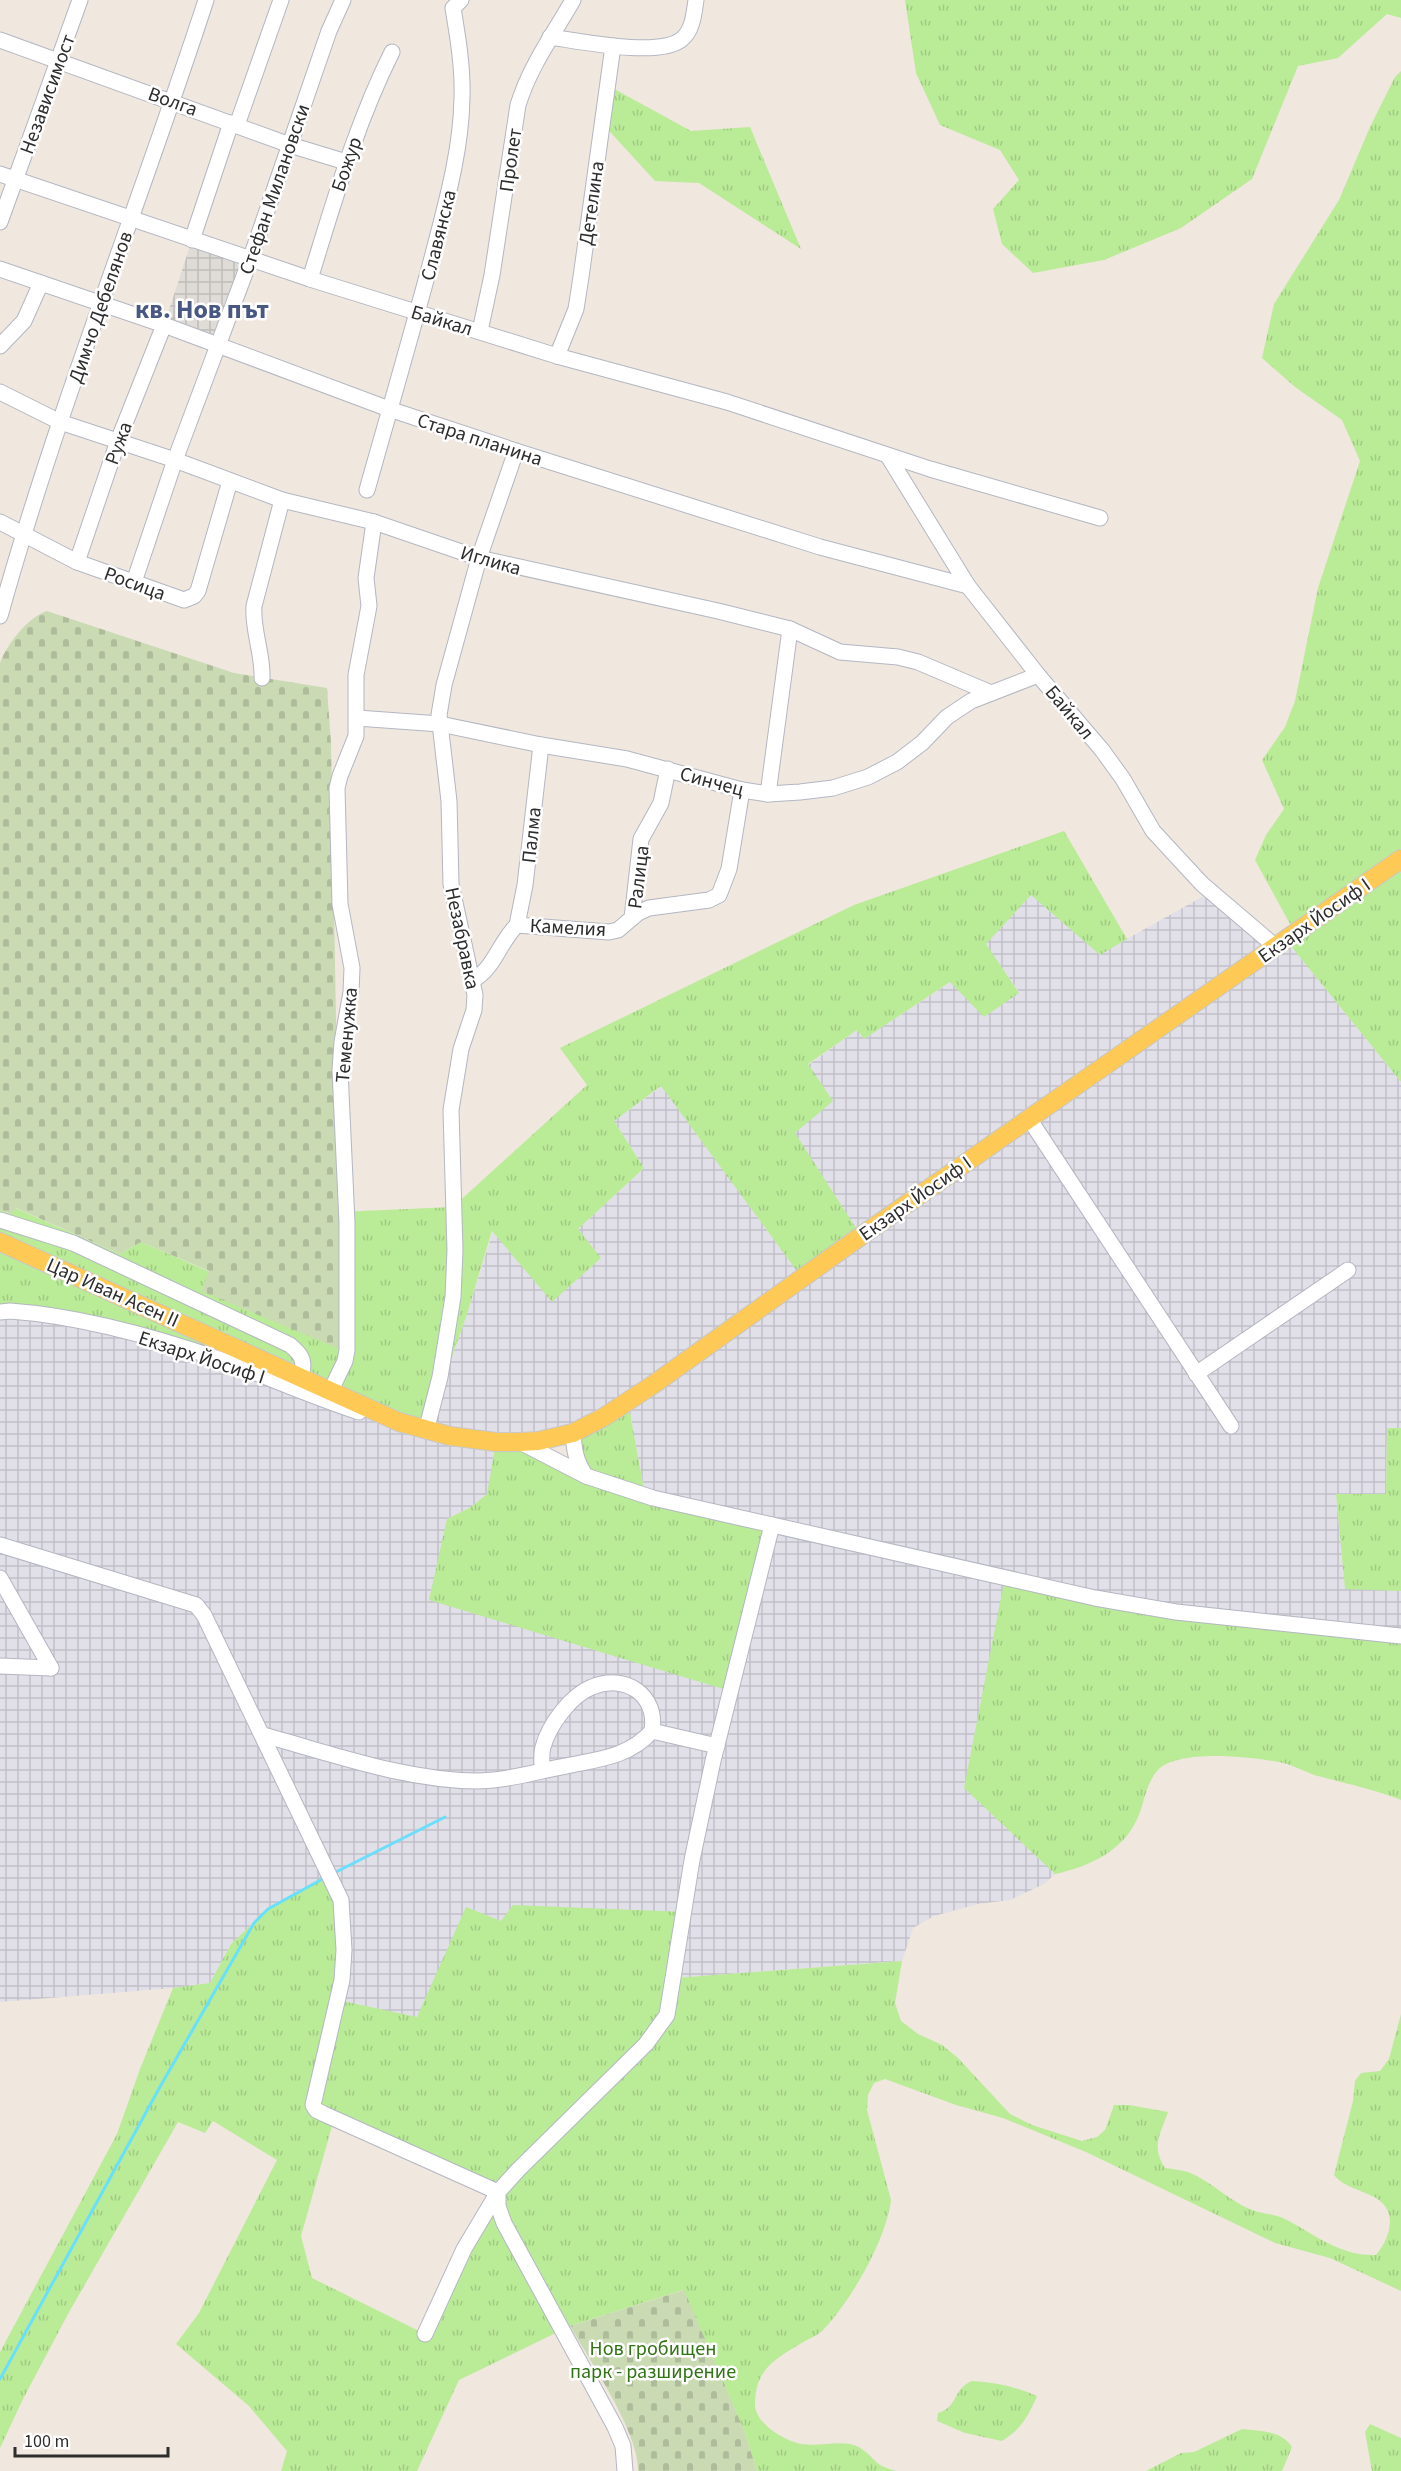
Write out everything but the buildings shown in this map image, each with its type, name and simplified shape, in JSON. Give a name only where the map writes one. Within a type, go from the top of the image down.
[{"type":"main road","name":"Екзарх Йосиф I","points":[[327,1388],[399,1422],[426,1431],[474,1440],[537,1441],[573,1433],[604,1417],[654,1384],[1401,859]]},
{"type":"main road","name":"Цар Иван Асен II","points":[[0,1242],[327,1388]]},
{"type":"street","name":"Независимост","points":[[0,222],[60,62],[80,0]]},
{"type":"street","name":"Димчо Дебелянов","points":[[0,616],[22,535],[206,0]]},
{"type":"street","points":[[192,240],[281,0]]},
{"type":"street","name":"Стефан Милановски","points":[[134,582],[175,460],[220,345],[329,31],[343,0]]},
{"type":"street","name":"Пролет","points":[[480,331],[492,275],[518,105],[525,84],[573,0]]},
{"type":"street","points":[[550,37],[613,46],[655,47],[682,40],[688,32],[696,0]]},
{"type":"street","name":"Славянска","points":[[367,490],[418,313],[450,189],[462,115],[462,70],[454,3]]},
{"type":"street","name":"Волга","points":[[0,40],[290,145],[346,162]]},
{"type":"street","name":"Детелина","points":[[557,356],[576,309],[613,46]]},
{"type":"street","name":"Божур","points":[[310,279],[346,162],[370,96],[392,52]]},
{"type":"street","name":"Байкал","points":[[0,174],[250,260],[418,313],[557,356],[728,402],[888,456],[1100,518]]},
{"type":"street","name":"Стара планина","points":[[0,269],[220,345],[389,409],[516,451],[820,547],[968,586]]},
{"type":"street","points":[[0,345],[24,321],[41,283]]},
{"type":"street","name":"Ружа","points":[[77,562],[118,441],[164,325]]},
{"type":"street","name":"Иглика","points":[[0,392],[60,422],[175,460],[282,500],[374,522],[479,558],[718,611],[790,630],[840,652],[898,657],[918,662],[991,693]]},
{"type":"street","name":"Незабравка","points":[[426,1431],[440,1377],[453,1298],[455,1250],[451,1110],[461,1049],[474,1010],[475,996],[454,907],[451,884],[448,801],[440,703],[479,558],[516,451]]},
{"type":"street","name":"Байкал","points":[[888,456],[968,586],[1038,675],[1102,750],[1123,779],[1153,831],[1202,884],[1276,947]]},
{"type":"street","name":"Росица","points":[[0,522],[77,562],[184,600],[194,596],[198,591],[230,481]]},
{"type":"street","points":[[262,678],[261,657],[253,618],[254,606],[282,500]]},
{"type":"street","points":[[357,718],[356,675],[369,606],[366,578],[374,522]]},
{"type":"street","points":[[768,794],[790,630]]},
{"type":"street","name":"Синчец","points":[[357,718],[440,724],[541,746],[627,759],[742,790],[768,794],[832,788],[868,777],[897,762],[922,743],[947,717],[963,706],[1038,675]]},
{"type":"street","name":"Теменужка","points":[[327,1388],[345,1361],[347,1350],[347,1223],[340,1070],[342,1042],[351,992],[352,968],[340,904],[337,788],[356,736],[357,718]]},
{"type":"street","name":"Палма","points":[[518,925],[525,885],[541,746]]},
{"type":"street","name":"Ралица","points":[[632,918],[641,839],[661,803],[668,769]]},
{"type":"street","name":"Камелия","points":[[473,980],[487,970],[509,933],[518,925],[609,932],[618,930],[649,908],[710,900],[719,895],[729,869],[742,790]]},
{"type":"street","points":[[1030,1120],[1231,1426]]},
{"type":"street","points":[[0,1220],[73,1243],[290,1345],[300,1353],[303,1360],[301,1376]]},
{"type":"street","points":[[1196,1374],[1347,1270]]},
{"type":"street","name":"Екзарх Йосиф I","points":[[3,1308],[72,1318],[177,1346],[222,1360],[358,1412],[399,1422]]},
{"type":"street","points":[[177,1346],[182,1322]]},
{"type":"street","points":[[573,1433],[576,1457],[586,1476]]},
{"type":"street","points":[[520,1442],[586,1476],[653,1498],[1095,1598],[1176,1612],[1401,1636]]},
{"type":"street","points":[[426,2334],[464,2249],[498,2192],[646,2044],[667,2015],[692,1860],[717,1746],[772,1525]]},
{"type":"street","points":[[0,1545],[196,1605],[204,1615],[341,1900],[344,1914],[342,1980],[313,2105],[316,2110],[324,2114],[498,2192]]},
{"type":"street","points":[[0,1578],[51,1668],[0,1666]]},
{"type":"street","points":[[263,1735],[375,1766],[434,1777],[478,1781],[512,1778],[620,1754],[643,1742],[652,1731],[652,1711],[641,1692],[620,1683],[606,1683],[579,1694],[543,1744],[542,1770]]},
{"type":"street","points":[[652,1731],[717,1746]]},
{"type":"street","points":[[498,2192],[498,2206],[504,2223],[615,2427],[623,2446],[625,2471]]},
{"type":"shaded area","points":[[192,240],[250,260],[220,345],[164,325]]},
{"type":"shaded area","points":[[1211,892],[1276,947],[1286,940],[1401,1082],[1401,1428],[1387,1429],[1386,1494],[1336,1494],[1345,1588],[1401,1591],[1401,1636],[964,1787],[1055,1874],[1044,1884],[1010,1900],[978,1904],[934,1916],[913,1928],[902,1961],[675,1978],[485,1916],[417,2018],[338,2000],[268,1909],[231,1944],[210,1983],[0,2002],[0,1312],[72,1318],[426,1431],[493,1231],[552,1301],[601,1258],[578,1229],[644,1168],[614,1121],[662,1086],[802,1278],[860,1236],[794,1132],[808,1065],[857,1030],[865,1038],[951,982],[1019,992],[985,944],[1032,894],[1100,954]],"holes":[[[628,1402],[645,1495],[447,1519],[471,1507],[556,1438]]]},
{"type":"green space","points":[[905,0],[1401,0],[1401,18],[1387,14],[1338,58],[1298,66],[1252,179],[1181,228],[1104,260],[1033,273],[1002,244],[993,209],[1019,180],[1000,150],[940,125],[916,73]]},
{"type":"green space","points":[[1401,71],[1401,1082],[1286,940],[1295,933],[1255,860],[1266,835],[1284,809],[1262,760],[1285,727],[1295,701],[1318,588],[1360,461],[1342,420],[1295,387],[1262,358],[1274,304],[1339,200],[1370,127],[1395,77]]},
{"type":"green space","points":[[607,85],[691,131],[750,127],[801,249],[699,183],[655,181],[602,123]]},
{"type":"green space","points":[[47,611],[234,673],[327,688],[331,743],[342,1350],[201,1291],[209,1271],[141,1242],[120,1254],[16,1208],[11,1214],[0,1210],[0,663],[19,632],[33,619]]},
{"type":"green space","points":[[1064,831],[1127,939],[1100,955],[1031,895],[986,944],[1019,993],[984,1017],[950,982],[864,1039],[857,1030],[808,1064],[833,1101],[795,1133],[861,1236],[802,1278],[661,1086],[614,1121],[644,1168],[578,1229],[601,1258],[552,1302],[492,1231],[467,1314],[426,1431],[176,1346],[0,1312],[0,1210],[11,1214],[15,1208],[120,1254],[141,1242],[210,1272],[201,1291],[339,1212],[453,1207],[587,1085],[560,1048],[854,905]]},
{"type":"green space","points":[[628,1402],[645,1495],[772,1525],[730,1691],[429,1600],[447,1519],[471,1507],[487,1494],[496,1442],[520,1442],[585,1475],[573,1433]]},
{"type":"green space","points":[[1387,1428],[1401,1428],[1401,1591],[1345,1589],[1336,1494],[1386,1494]]},
{"type":"green space","points":[[1005,1577],[1095,1598],[1401,1636],[1401,1800],[1317,1776],[1283,1763],[1255,1758],[1218,1756],[1182,1759],[1168,1763],[1154,1775],[1134,1825],[1117,1846],[1095,1861],[1055,1874],[964,1788]]},
{"type":"green space","points":[[330,1875],[335,1886],[338,2000],[417,2017],[466,1907],[501,1921],[513,1905],[685,1912],[675,1978],[902,1961],[895,2003],[901,2021],[918,2034],[942,2045],[958,2058],[1010,2114],[1032,2125],[1082,2141],[1097,2137],[1105,2130],[1114,2105],[1129,2105],[1168,2112],[1158,2140],[1158,2153],[1165,2168],[1188,2172],[1244,2206],[1283,2218],[1340,2249],[1363,2254],[1376,2255],[1384,2243],[1390,2225],[1388,2210],[1376,2198],[1349,2186],[1334,2175],[1353,2101],[1355,2081],[1361,2073],[1380,2071],[1389,2059],[1401,2014],[1401,2291],[1330,2258],[1275,2243],[1086,2152],[1003,2118],[956,2105],[885,2079],[874,2083],[868,2095],[867,2110],[891,2200],[882,2233],[866,2268],[846,2302],[820,2333],[770,2365],[759,2381],[755,2404],[762,2422],[785,2438],[813,2445],[843,2443],[855,2445],[863,2449],[880,2465],[897,2471],[757,2471],[744,2430],[683,2290],[570,2326],[459,2380],[417,2471],[281,2471],[287,2451],[249,2406],[176,2344],[199,2313],[277,2160],[213,2121],[205,2133],[178,2122],[68,2314],[0,2448],[0,2352],[117,2134],[140,2069],[173,1988],[210,1983],[231,1944],[268,1909]],"holes":[[[334,2119],[498,2193],[425,2334],[312,2278],[301,2236]]]},
{"type":"green space","name":"Нов гробищен парк - разширение","points":[[684,2290],[744,2430],[757,2471],[638,2471],[631,2438],[623,2418],[570,2326]]},
{"type":"green space","points":[[972,2381],[989,2382],[1037,2396],[1023,2422],[1002,2441],[965,2433],[937,2421],[938,2413],[949,2407],[961,2389]]},
{"type":"green space","points":[[1370,2424],[1401,2438],[1401,2471],[1372,2471],[1365,2432]]},
{"type":"green space","points":[[1242,2429],[1270,2432],[1287,2441],[1292,2447],[1282,2471],[1146,2471],[1181,2453],[1194,2452]]},
{"type":"waterway","points":[[334,1873],[445,1817]]},
{"type":"waterway","points":[[0,2379],[161,2085],[254,1923],[268,1909],[326,1877]]},
{"type":"district","name":"кв. Нов път","points":[[202,309]]}]
